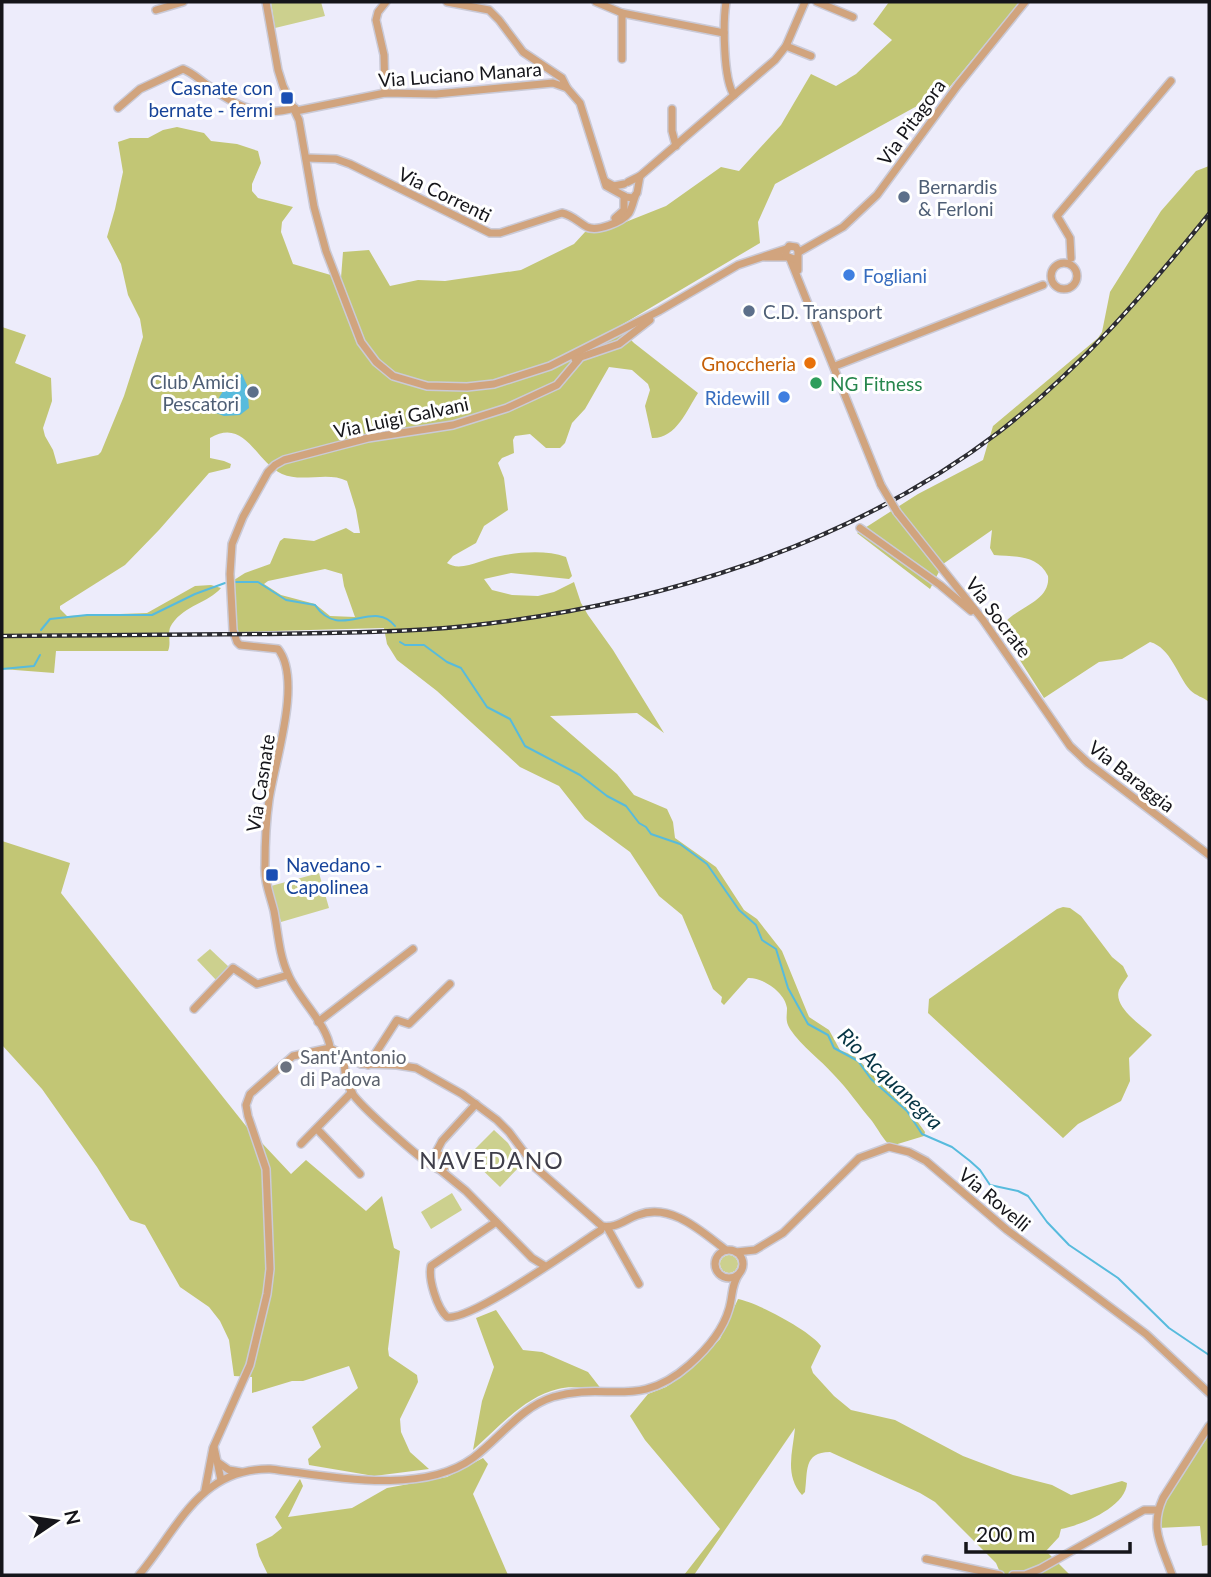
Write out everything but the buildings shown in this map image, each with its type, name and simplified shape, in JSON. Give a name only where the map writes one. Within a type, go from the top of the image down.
[{"type":"street","points":[[156,10],[183,2]]},
{"type":"street","points":[[266,2],[278,70],[295,109],[314,207],[326,251],[355,330],[376,362],[394,376],[416,384],[459,388],[494,384],[561,362]]},
{"type":"street","points":[[385,93],[384,55],[376,20],[378,12],[386,2]]},
{"type":"street","points":[[447,2],[489,6],[523,52],[562,78],[567,88]]},
{"type":"street","points":[[596,2],[611,5],[622,13],[724,33]]},
{"type":"street","points":[[726,2],[724,33],[729,83],[734,96]]},
{"type":"street","points":[[604,181],[614,186],[640,176],[775,60],[786,46],[805,2]]},
{"type":"street","points":[[817,2],[853,17]]},
{"type":"street","name":"Via Pitagora","points":[[561,362],[659,311],[738,265],[757,258],[793,253],[843,227],[877,195],[958,85],[1025,2]]},
{"type":"street","points":[[622,13],[622,59]]},
{"type":"street","points":[[786,46],[811,56]]},
{"type":"street","name":"Via Luciano Manara","points":[[118,108],[140,89],[183,69],[235,105],[269,111],[385,93],[436,94],[546,83],[567,88],[580,103],[604,181]]},
{"type":"street","points":[[793,253],[798,275],[835,366],[1043,285],[1055,285],[1065,289],[1074,284],[1077,278],[1071,258],[1070,238],[1057,216],[1171,81]]},
{"type":"street","points":[[673,109],[672,131],[676,146]]},
{"type":"street","name":"Via Correnti","points":[[306,158],[336,159],[350,164],[490,233],[500,233],[562,213],[592,229],[609,223]]},
{"type":"street","points":[[609,223],[628,214],[638,191],[640,176]]},
{"type":"street","points":[[604,181],[608,188],[631,198],[635,197]]},
{"type":"street","points":[[626,183],[637,186]]},
{"type":"street","points":[[609,223],[624,210],[623,195],[626,183]]},
{"type":"street","points":[[1043,285],[1055,267],[1071,258]]},
{"type":"street","points":[[1061,263],[1074,268]]},
{"type":"street","points":[[1051,276],[1055,285]]},
{"type":"street","name":"Via Pitagora","points":[[561,362],[579,359],[613,347],[659,311]]},
{"type":"street","points":[[618,333],[625,337],[624,341]]},
{"type":"street","points":[[610,337],[610,345],[613,347]]},
{"type":"street","name":"Via Luigi Galvani","points":[[230,588],[232,544],[243,517],[268,472],[284,460],[368,438],[453,425],[507,408],[557,386],[579,359]]},
{"type":"street","name":"Via Socrate","points":[[835,366],[881,485],[897,512],[983,620],[1070,746]]},
{"type":"street","points":[[860,528],[940,585],[983,620]]},
{"type":"street","name":"Via Casnate","points":[[230,588],[233,630],[237,642],[240,645],[278,649],[284,659],[288,697],[269,801],[266,884],[288,975],[318,1022],[330,1048]]},
{"type":"street","name":"Via Baraggia","points":[[1070,746],[1088,763],[1209,855]]},
{"type":"street","points":[[318,1022],[413,948]]},
{"type":"street","points":[[194,1009],[233,968],[257,984],[288,975]]},
{"type":"street","points":[[368,1065],[397,1020],[409,1024],[450,984]]},
{"type":"street","points":[[205,1490],[209,1458],[250,1365],[267,1294],[270,1269],[266,1169],[246,1105],[250,1094],[293,1056],[330,1048],[361,1065],[397,1065],[416,1069],[449,1085],[509,1132],[536,1168],[605,1227],[639,1284]]},
{"type":"street","points":[[345,1056],[344,1070],[352,1092],[421,1158],[440,1164],[532,1258],[545,1266]]},
{"type":"street","points":[[301,1144],[352,1092]]},
{"type":"street","points":[[440,1164],[447,1135],[476,1104]]},
{"type":"street","points":[[317,1129],[360,1174]]},
{"type":"street","name":"Via Rovelli","points":[[242,1472],[270,1469],[381,1480],[430,1476],[458,1466],[481,1452],[528,1409],[552,1398],[577,1393],[636,1392],[665,1383],[689,1365],[708,1345],[727,1316],[733,1286],[745,1260],[755,1250],[783,1233],[859,1157],[889,1147],[909,1152],[926,1161],[1007,1230],[1146,1334],[1209,1393]]},
{"type":"street","points":[[496,1222],[435,1262],[429,1269],[441,1311],[447,1317],[456,1318],[503,1294],[605,1227],[640,1214],[660,1212],[680,1218],[726,1250],[736,1252],[741,1257],[741,1270],[731,1278],[721,1276]]},
{"type":"street","points":[[710,1238],[715,1245],[715,1268],[728,1285],[731,1299]]},
{"type":"street","points":[[716,1258],[726,1250]]},
{"type":"street","name":"Via Rovelli","points":[[736,1252],[755,1250]]},
{"type":"street","points":[[1172,1575],[1156,1529],[1158,1510],[1209,1426]]},
{"type":"street","points":[[215,1444],[214,1456],[219,1463],[229,1470],[242,1472]]},
{"type":"street","points":[[219,1463],[221,1480]]},
{"type":"street","points":[[209,1469],[221,1480]]},
{"type":"street","points":[[139,1575],[196,1498],[221,1480],[242,1472]]},
{"type":"street","points":[[1013,1575],[1025,1575],[1040,1569],[1144,1510],[1158,1510]]},
{"type":"street","points":[[926,1559],[1000,1575]]},
{"type":"green space","points":[[271,2],[321,2],[325,16],[275,28]]},
{"type":"green space","points":[[889,2],[1020,2],[948,89],[775,184],[758,222],[760,243],[618,327],[634,343],[698,393],[674,429],[668,434],[652,438],[645,406],[650,390],[648,384],[632,370],[609,367],[585,409],[572,423],[565,443],[560,448],[546,448],[530,434],[515,436],[514,453],[502,458],[498,463],[504,478],[508,510],[484,526],[476,543],[453,556],[447,563],[466,566],[494,557],[525,553],[550,553],[566,557],[572,576],[569,579],[511,573],[484,579],[492,590],[512,595],[538,596],[574,582],[588,615],[664,733],[637,713],[550,716],[617,774],[634,795],[667,809],[673,822],[675,838],[716,867],[744,910],[757,919],[782,951],[809,1017],[829,1030],[840,1050],[854,1056],[904,1103],[925,1132],[924,1136],[891,1146],[844,1086],[790,1029],[782,996],[760,980],[748,978],[724,1005],[721,1002],[722,997],[713,989],[682,915],[659,896],[630,852],[585,819],[559,786],[520,767],[437,691],[397,660],[387,644],[384,628],[235,632],[234,580],[270,564],[280,541],[284,538],[314,541],[346,528],[360,533],[347,481],[332,477],[282,474],[241,437],[222,433],[210,438],[210,458],[231,464],[230,468],[209,473],[125,565],[60,606],[67,616],[147,613],[195,586],[211,585],[221,588],[177,618],[170,627],[168,651],[56,651],[54,673],[2,669],[2,327],[26,335],[15,363],[51,378],[52,401],[43,428],[57,464],[98,455],[124,396],[143,337],[140,319],[128,295],[121,264],[107,237],[123,172],[118,142],[130,138],[148,138],[163,130],[177,127],[204,133],[211,141],[237,144],[258,151],[261,163],[252,184],[252,191],[258,198],[293,207],[282,222],[281,232],[293,264],[341,278],[343,252],[369,250],[390,286],[418,280],[445,281],[521,270],[574,244],[585,232],[598,233],[666,206],[721,167],[739,171],[781,125],[811,74],[836,86],[856,74],[892,40],[873,24]],"holes":[[[325,569],[342,574],[355,617],[330,616],[315,604],[281,595],[264,584]]]},
{"type":"green space","points":[[1209,166],[1209,702],[1190,690],[1163,650],[1150,642],[1122,659],[1099,662],[1044,698],[1004,635],[1002,627],[1014,614],[1044,593],[1048,576],[1038,564],[1025,558],[994,555],[990,548],[992,530],[943,564],[930,589],[857,533],[918,494],[983,460],[993,426],[1098,338],[1102,332],[1110,292],[1161,211],[1196,171]]},
{"type":"green space","points":[[2,841],[70,863],[61,893],[246,1126],[291,1174],[306,1160],[366,1211],[382,1196],[394,1248],[400,1251],[389,1356],[417,1375],[418,1382],[400,1419],[401,1432],[410,1452],[429,1469],[374,1476],[309,1465],[308,1459],[321,1447],[312,1427],[358,1388],[349,1366],[303,1381],[292,1381],[252,1393],[252,1377],[234,1376],[229,1340],[220,1321],[209,1307],[180,1287],[145,1225],[130,1220],[97,1167],[42,1089],[2,1045]]},
{"type":"green space","points":[[319,873],[329,908],[281,922],[271,886]]},
{"type":"green space","points":[[1063,907],[1070,908],[1081,916],[1112,957],[1123,966],[1128,976],[1119,990],[1120,1003],[1129,1015],[1152,1035],[1129,1058],[1130,1081],[1121,1101],[1078,1124],[1063,1138],[928,1013],[929,999]]},
{"type":"green space","points":[[210,949],[229,967],[217,981],[197,960]]},
{"type":"green space","points":[[494,1130],[508,1143],[521,1165],[500,1187],[468,1156]]},
{"type":"green space","points":[[452,1193],[462,1210],[431,1229],[421,1212]]},
{"type":"green space","points":[[725,1255],[733,1255],[738,1264],[736,1271],[725,1273],[720,1268],[720,1260]]},
{"type":"green space","points":[[738,1299],[782,1318],[815,1340],[821,1346],[811,1367],[813,1373],[851,1410],[895,1420],[963,1456],[1013,1475],[1052,1485],[1071,1495],[1122,1481],[1127,1483],[1125,1492],[1102,1513],[1061,1529],[1059,1537],[1046,1551],[1070,1575],[998,1575],[996,1563],[935,1502],[830,1452],[815,1455],[811,1459],[805,1492],[802,1495],[796,1487],[791,1471],[795,1428],[694,1575],[684,1575],[720,1529],[645,1440],[630,1416],[648,1394],[666,1387],[685,1374],[720,1339]]},
{"type":"green space","points":[[496,1310],[523,1350],[542,1352],[588,1372],[602,1390],[569,1387],[546,1393],[512,1414],[473,1450],[482,1401],[494,1367],[476,1318]]},
{"type":"green space","points":[[1209,1435],[1209,1545],[1202,1546],[1200,1526],[1158,1528],[1165,1501]]},
{"type":"green space","points":[[483,1458],[488,1464],[473,1494],[508,1575],[268,1575],[256,1544],[282,1528],[275,1517],[300,1479],[303,1486],[288,1517],[352,1508],[387,1488],[447,1477]]},
{"type":"water","points":[[238,374],[242,374],[247,385],[249,408],[240,415],[224,416],[213,412],[223,391]]},
{"type":"waterway","name":"Rio Acquanegra","points":[[235,582],[258,582],[286,600],[315,605],[335,620],[377,616],[395,626]]},
{"type":"waterway","name":"Rio Acquanegra","points":[[41,630],[50,619],[87,615],[152,615],[225,583]]},
{"type":"waterway","name":"Rio Acquanegra","points":[[400,642],[405,645],[424,645],[447,662],[461,668],[487,707],[510,719],[525,746],[580,775],[607,796],[626,806],[651,834],[680,844],[707,864],[739,910],[756,925],[762,940],[776,949],[788,988],[808,1024],[828,1035],[834,1048],[858,1061],[871,1079],[907,1111],[922,1134],[952,1147],[980,1170],[990,1185],[1028,1196],[1047,1222],[1069,1245],[1118,1278],[1169,1328],[1209,1355]]},
{"type":"waterway","name":"Rio Acquanegra","points":[[2,669],[34,666],[40,655]]},
{"type":"railway","points":[[2,636],[336,633],[467,626],[537,617],[607,603],[746,565],[813,539],[878,508],[940,473],[999,432],[1057,383],[1084,356],[1161,272],[1209,214]]},
{"type":"place","name":"Casnate con bernate - fermi","points":[[287,98]]},
{"type":"place","name":"Bernardis & Ferloni","points":[[904,197]]},
{"type":"place","name":"Fogliani","points":[[849,275]]},
{"type":"place","name":"C.D. Transport","points":[[749,311]]},
{"type":"place","name":"Gnoccheria","points":[[810,363]]},
{"type":"place","name":"NG Fitness","points":[[816,383]]},
{"type":"place","name":"Club Amici Pescatori","points":[[253,392]]},
{"type":"place","name":"Ridewill","points":[[784,397]]},
{"type":"place","name":"Navedano - Capolinea","points":[[272,875]]},
{"type":"place","name":"Sant'Antonio di Padova","points":[[286,1067]]},
{"type":"district","name":"NAVEDANO","points":[[492,1160]]}]
